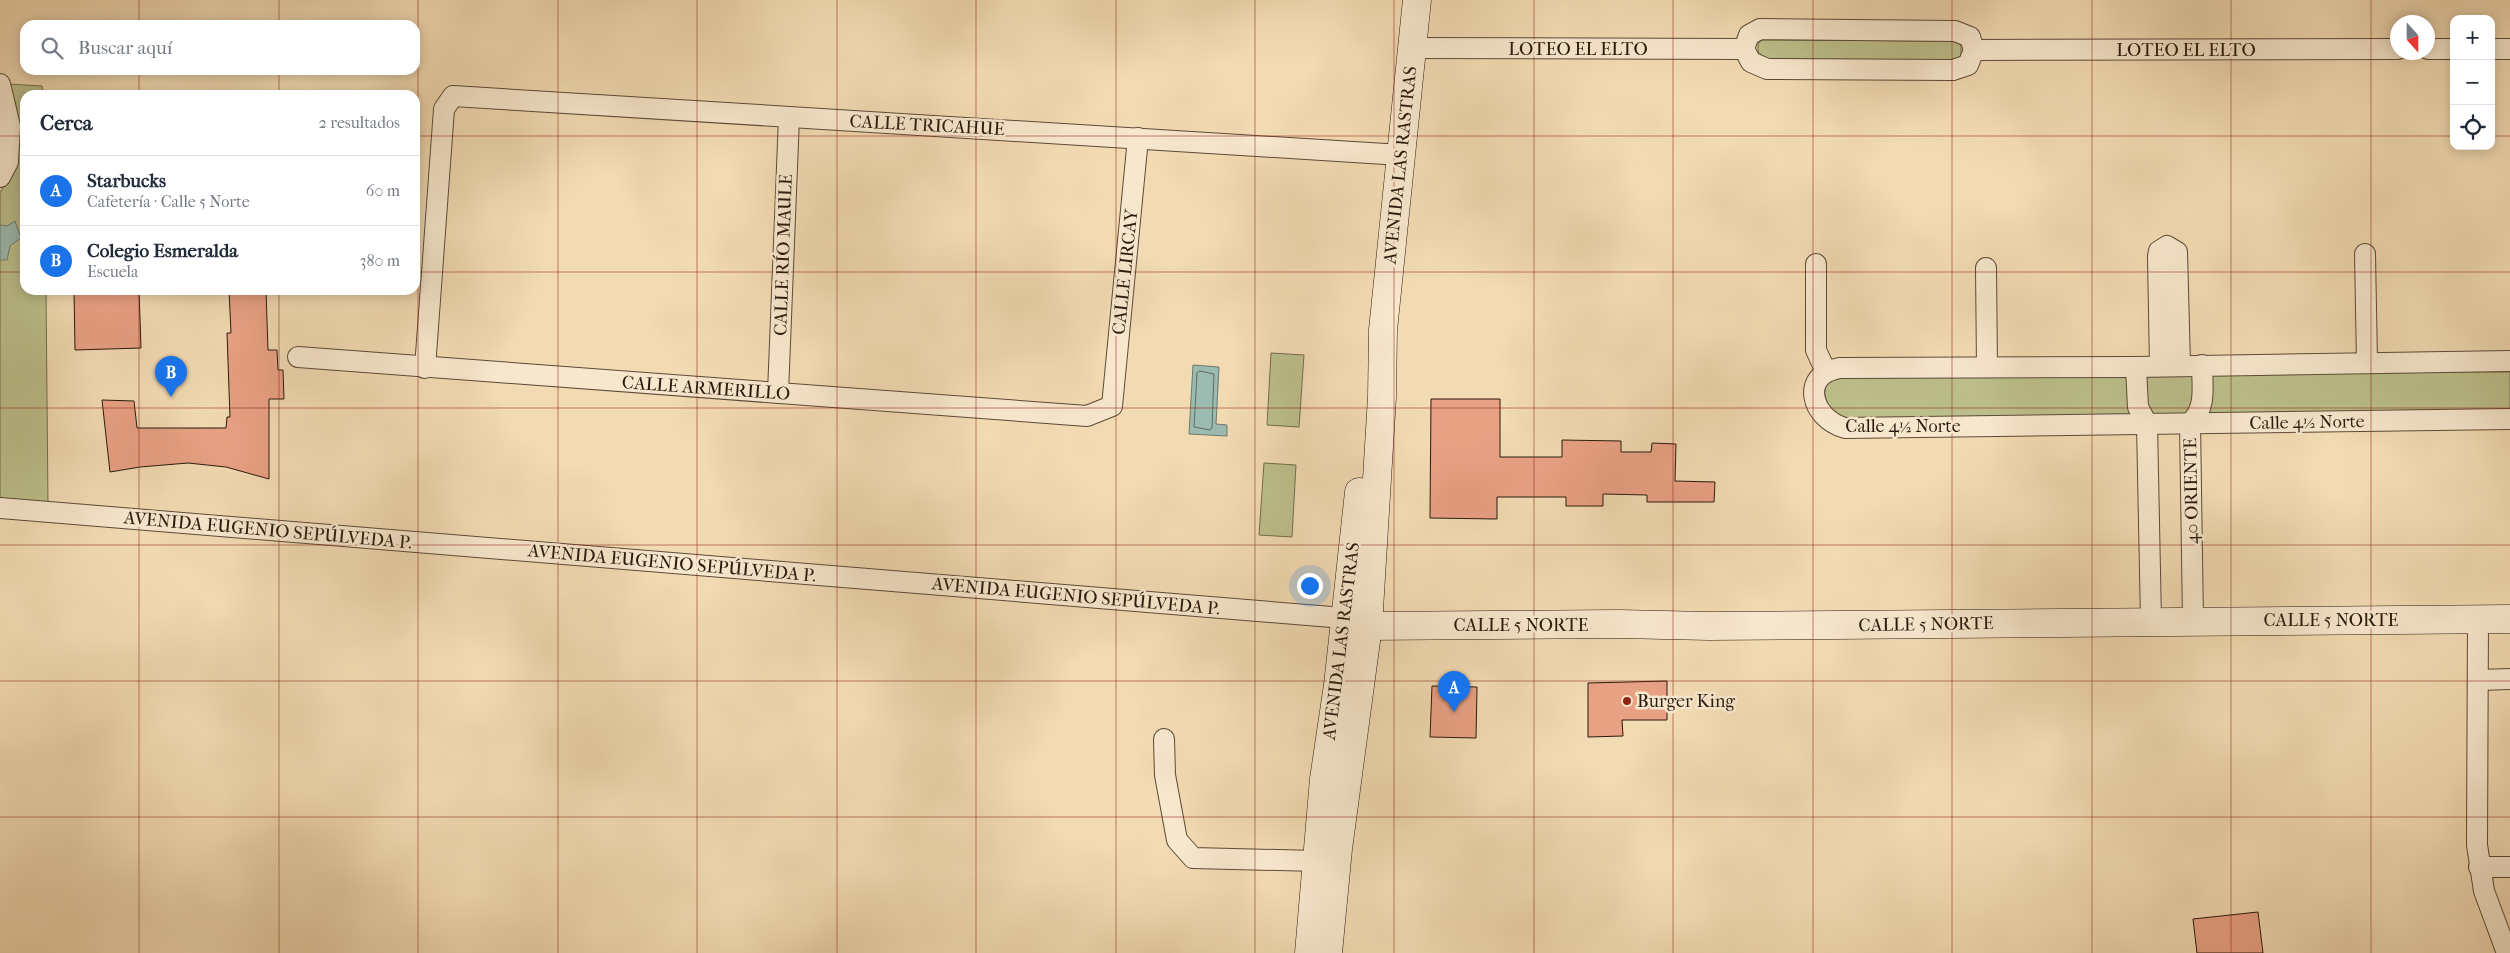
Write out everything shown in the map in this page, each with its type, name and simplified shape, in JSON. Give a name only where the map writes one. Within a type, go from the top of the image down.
[{"type":"street","name":"AVENIDA LAS RASTRAS","points":[[1328,953],[1356,622],[1382,396],[1383,330],[1417,0]]},
{"type":"street","points":[[1760,29],[1767,29],[1956,30],[1970,38],[1974,50],[1972,61],[1964,68],[1934,70],[1767,69],[1751,62],[1744,49],[1749,35],[1760,29]]},
{"type":"street","name":"LOTEO EL ELTO","points":[[1412,48],[1744,49]]},
{"type":"street","name":"LOTEO EL ELTO","points":[[1974,50],[2390,49]]},
{"type":"street","points":[[2435,49],[2450,49]]},
{"type":"street","points":[[2495,49],[2510,49]]},
{"type":"street","points":[[0,84],[10,126],[8,162],[0,176]]},
{"type":"street","name":"CALLE TRICAHUE","points":[[425,368],[444,110],[453,96],[1401,155]]},
{"type":"street","name":"CALLE RÍO MAULE","points":[[778,393],[789,117]]},
{"type":"street","name":"CALLE LIRCAY","points":[[1112,406],[1138,138]]},
{"type":"street","points":[[2365,254],[2368,362]]},
{"type":"street","points":[[1816,264],[1815,341],[1818,359],[1826,372],[1840,368],[2136,367],[2510,361]]},
{"type":"street","points":[[1986,268],[1986,367]]},
{"type":"street","name":"CALLE ARMERILLO","points":[[298,357],[1087,416],[1112,406]]},
{"type":"street","name":"40 ORIENTE","points":[[2194,621],[2190,423],[2196,418],[2202,406],[2202,365]]},
{"type":"street","points":[[2136,367],[2138,407],[2147,424],[2151,621]]},
{"type":"street","name":"Calle 4½ Norte","points":[[1826,372],[1816,386],[1815,404],[1826,419],[1845,428],[2510,418]]},
{"type":"street","name":"AVENIDA EUGENIO SEPÚLVEDA P.","points":[[0,508],[1356,622]]},
{"type":"street","name":"CALLE 5 NORTE","points":[[1356,622],[1710,626],[2510,618]]},
{"type":"street","points":[[2478,619],[2476,822],[2479,867],[2491,913],[2507,953]]},
{"type":"street","name":"AVENIDA LAS RASTRAS","points":[[1309,953],[1317,861],[1356,622]]},
{"type":"street","points":[[2478,680],[2510,680]]},
{"type":"street","points":[[1164,738],[1165,775],[1177,840],[1193,858],[1317,861]]},
{"type":"street","points":[[2479,867],[2510,867]]},
{"type":"green space","points":[[1762,40],[1954,41],[1961,45],[1961,56],[1954,60],[1767,59],[1758,52],[1758,44]]},
{"type":"green space","points":[[8,84],[42,86],[42,90],[20,90],[20,295],[46,295],[48,505],[0,502],[0,193],[14,166]]},
{"type":"green space","points":[[1271,353],[1304,355],[1299,427],[1267,425]]},
{"type":"green space","points":[[2200,371],[2510,372],[2510,411],[1856,419],[1837,416],[1827,402],[1825,393],[1825,388],[1832,378]]},
{"type":"green space","points":[[1264,463],[1296,465],[1292,537],[1259,535]]},
{"type":"water","points":[[15,221],[20,239],[10,246],[7,260],[0,260],[0,225],[7,226]]},
{"type":"water","points":[[1193,365],[1219,367],[1216,424],[1227,425],[1227,436],[1189,434]]},
{"type":"building","points":[[74,295],[139,295],[141,348],[75,350]]},
{"type":"building","points":[[229,295],[266,295],[268,350],[277,350],[278,370],[283,370],[284,399],[269,399],[269,479],[226,467],[188,463],[140,467],[110,472],[102,400],[134,401],[137,428],[226,428],[227,417],[230,417],[227,333],[231,333]]},
{"type":"building","points":[[1431,399],[1500,399],[1500,457],[1562,457],[1562,440],[1621,441],[1621,452],[1651,452],[1652,443],[1676,444],[1675,481],[1715,482],[1714,502],[1647,502],[1647,495],[1603,494],[1603,506],[1566,506],[1566,497],[1497,497],[1497,519],[1430,518]]},
{"type":"building","name":"Burger King","points":[[1667,681],[1667,720],[1622,720],[1623,736],[1588,737],[1588,683]]},
{"type":"building","points":[[1432,686],[1477,687],[1476,738],[1430,737]]},
{"type":"building","points":[[2258,912],[2263,953],[2197,953],[2193,919]]},
{"type":"place","name":"Colegio Esmeralda","points":[[171,397]]},
{"type":"place","name":"Burger King","points":[[1627,701]]},
{"type":"place","name":"Starbucks","points":[[1454,712]]}]
